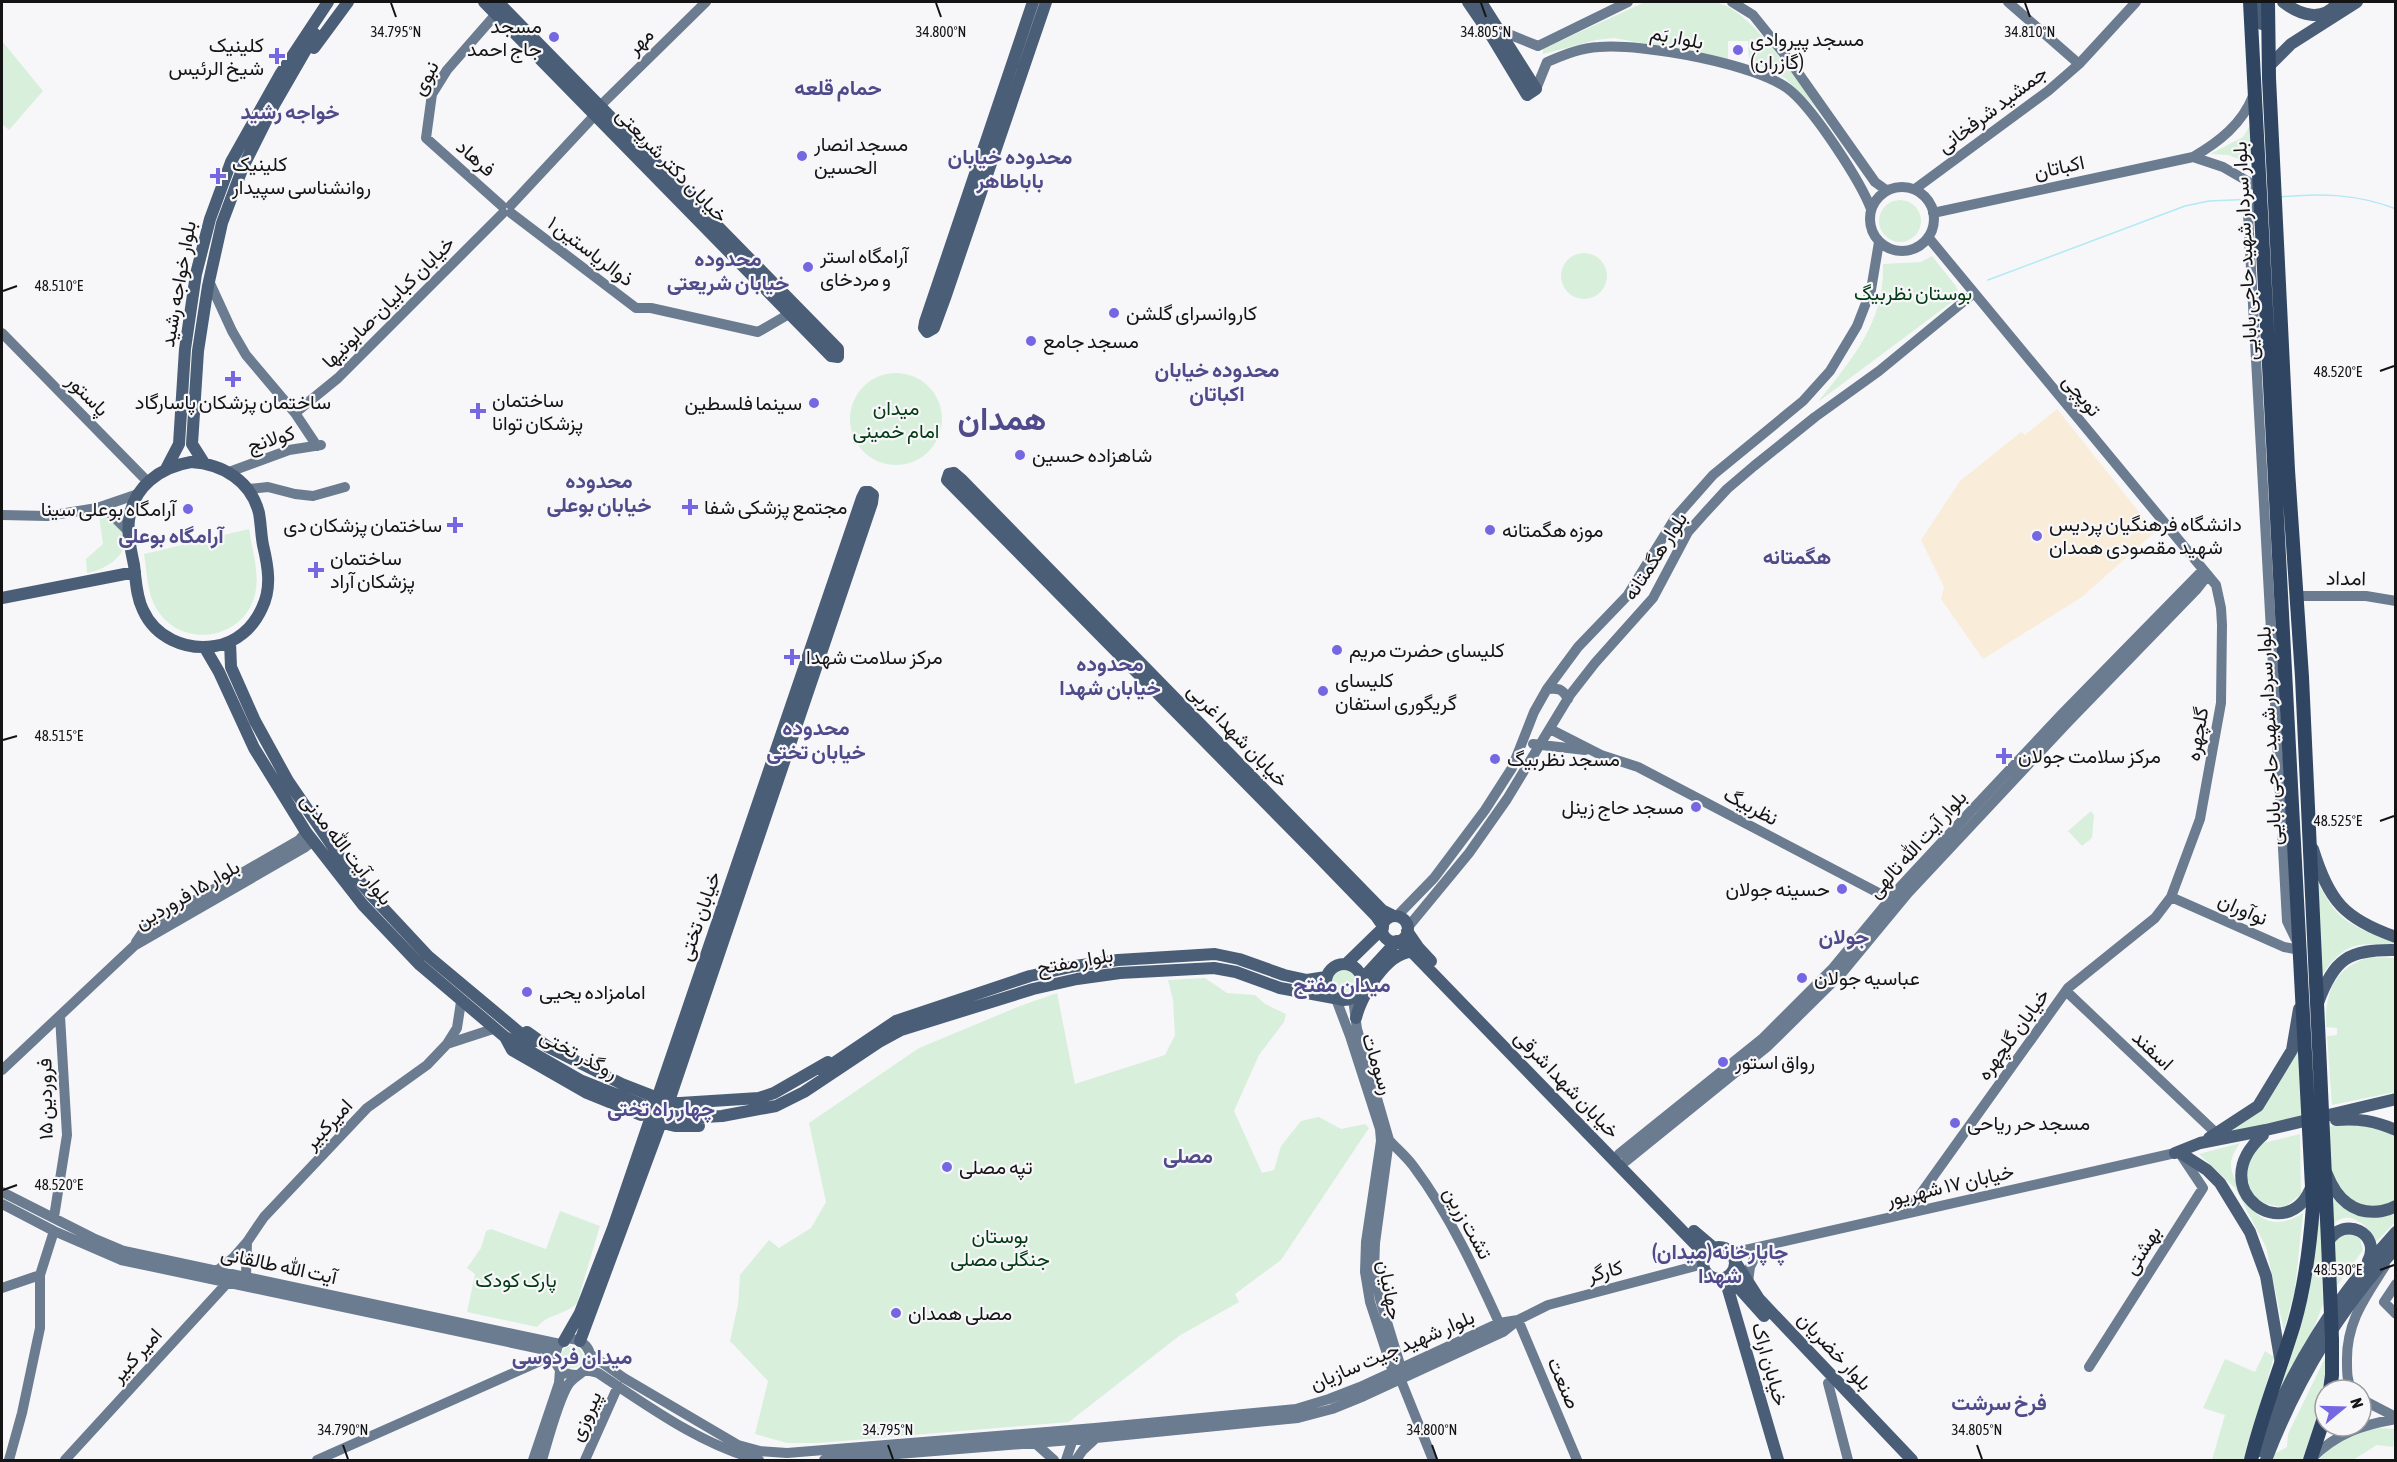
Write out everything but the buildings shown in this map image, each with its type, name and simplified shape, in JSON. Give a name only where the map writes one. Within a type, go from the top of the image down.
[{"type":"highway","name":"بلوار سردار شهید حاجی بابایی","points":[[2250,2],[2261,195],[2257,247],[2268,463],[2289,754],[2284,771],[2300,950],[2312,1185],[2310,1242],[2304,1285],[2294,1323],[2265,1409],[2253,1461]]},
{"type":"highway","name":"بلوار سردار شهید حاجی بابایی","points":[[2268,2],[2286,422],[2306,755],[2332,1339],[2332,1378]]},
{"type":"highway","points":[[2289,754],[2306,755]]},
{"type":"highway","points":[[2310,1461],[2318,1438]]},
{"type":"main road","points":[[298,54],[297,35],[320,2]]},
{"type":"main road","points":[[298,54],[328,2]]},
{"type":"main road","points":[[307,39],[338,2]]},
{"type":"main road","points":[[298,54],[314,48],[348,2]]},
{"type":"main road","name":"خیابان دکتر شریعتی","points":[[484,2],[497,8],[782,299],[834,353],[789,314],[782,299]]},
{"type":"main road","name":"مهر","points":[[598,111],[706,2]]},
{"type":"main road","points":[[1033,2],[930,323],[1046,2]]},
{"type":"main road","points":[[1468,2],[1531,92]]},
{"type":"main road","points":[[1480,2],[1501,31],[1531,92]]},
{"type":"main road","points":[[1501,31],[1538,46],[1628,2]]},
{"type":"main road","points":[[1732,2],[1753,15],[1789,60],[1875,182],[1886,190]]},
{"type":"main road","points":[[2008,2],[2079,64]]},
{"type":"main road","name":"جمشید شرفخانی","points":[[1916,189],[2048,91],[2079,64],[2136,2]]},
{"type":"main road","points":[[2261,2],[2279,401],[2286,422]]},
{"type":"main road","points":[[2283,2],[2307,16],[2324,13],[2338,2]]},
{"type":"main road","points":[[2269,66],[2291,44],[2357,2]]},
{"type":"main road","name":"نبوی","points":[[426,138],[432,94],[447,70],[497,8]]},
{"type":"main road","points":[[1531,92],[1546,62],[1538,58],[1538,46]]},
{"type":"main road","name":"بلوار بَم","points":[[1546,62],[1583,49],[1617,46],[1641,48],[1730,65],[1764,76],[1792,92],[1813,116],[1865,192],[1871,209]]},
{"type":"main road","name":"بلوار خواجه رشید","points":[[166,469],[179,444],[222,223],[243,167],[298,54]]},
{"type":"main road","name":"بلوار خواجه رشید","points":[[204,463],[192,444],[185,349],[196,274],[210,219],[231,162],[298,54]]},
{"type":"main road","points":[[2193,157],[2209,148],[2231,130],[2247,111],[2256,89]]},
{"type":"main road","name":"خیابان کبابیان-صابونیها","points":[[296,413],[338,378],[507,209],[598,111]]},
{"type":"main road","name":"فرهاد","points":[[426,138],[507,209]]},
{"type":"main road","points":[[2193,157],[2223,166],[2261,195]]},
{"type":"main road","name":"اکباتان","points":[[1934,213],[2193,157]]},
{"type":"main road","points":[[1896,187],[1916,189],[1930,203],[1934,213],[1934,221],[1928,237],[1914,249],[1905,251],[1896,250],[1879,242],[1870,227],[1874,201],[1886,190],[1896,187]]},
{"type":"main road","name":"ذوالریاستین ۱","points":[[507,209],[636,309],[651,308],[758,332],[789,314]]},
{"type":"main road","name":"توپچی","points":[[1928,237],[2205,573]]},
{"type":"main road","name":"بلوار هگمتانه","points":[[1396,916],[1465,849],[1512,768],[1547,689],[1578,647],[1627,596],[1662,537],[1690,500],[1713,475],[1803,401],[1830,371],[1860,317],[1871,290],[1879,242]]},
{"type":"main road","points":[[210,281],[232,332],[246,355],[296,413]]},
{"type":"main road","name":"بلوار هگمتانه","points":[[1408,929],[1465,849],[1507,799],[1568,699],[1595,663],[1653,598],[1688,532],[1727,489],[1754,465],[1879,371],[1974,293]]},
{"type":"main road","name":"پاستور","points":[[2,333],[148,482]]},
{"type":"main road","name":"کولانج","points":[[229,472],[289,450],[320,445],[296,413]]},
{"type":"main road","points":[[191,462],[204,463],[229,472],[248,489],[259,513],[267,563],[267,592],[264,604],[251,626],[230,642],[206,648],[180,644],[158,631],[142,610],[138,598],[129,532],[131,512],[138,494],[148,482],[166,469],[191,462]]},
{"type":"main road","points":[[2268,463],[2284,771]]},
{"type":"main road","name":"خیابان شهدا غربی","points":[[1383,927],[1376,916],[953,479],[1382,910],[1396,916]]},
{"type":"main road","points":[[248,489],[268,487],[295,494],[313,495],[345,487]]},
{"type":"main road","points":[[2,515],[47,516],[104,507],[138,494]]},
{"type":"main road","name":"خیابان تختی","points":[[580,1341],[664,1099],[666,1074],[867,500]]},
{"type":"main road","points":[[104,507],[129,532]]},
{"type":"main road","points":[[2,592],[134,569]]},
{"type":"main road","points":[[2,597],[134,569]]},
{"type":"main road","name":"بلوار آیت الله تالهی","points":[[1837,971],[1890,899],[2197,589],[2205,573]]},
{"type":"main road","name":"بلوار آیت الله تالهی","points":[[1622,1157],[1699,1097],[1837,971],[1908,893],[1954,836],[2062,714],[2205,573]]},
{"type":"main road","name":"گلچهره","points":[[2171,897],[2200,819],[2222,703],[2222,625],[2216,585],[2205,573]]},
{"type":"main road","points":[[2197,589],[2207,589],[2218,596]]},
{"type":"main road","name":"امداد","points":[[2296,596],[2366,596],[2396,601]]},
{"type":"main road","name":"خیابان تختی","points":[[664,1099],[674,1086],[833,599]]},
{"type":"main road","name":"بلوار آیت الله مدنی","points":[[230,642],[231,667],[255,721],[288,781],[342,860],[372,896],[429,956],[517,1035]]},
{"type":"main road","name":"بلوار آیت الله مدنی","points":[[206,648],[242,725],[305,840],[420,965],[505,1037]]},
{"type":"main road","points":[[1547,689],[1559,688],[1563,690],[1568,699]]},
{"type":"main road","points":[[242,725],[244,716],[248,715],[255,721]]},
{"type":"main road","name":"نظربیگ","points":[[1550,729],[1592,751],[1638,767],[1890,899]]},
{"type":"main road","name":"نظربیگ","points":[[1523,740],[1538,746],[1592,751]]},
{"type":"main road","points":[[2308,834],[2321,874],[2333,898],[2351,916],[2370,927],[2396,937]]},
{"type":"main road","name":"بلوار ۱۵ فروردین","points":[[2,1070],[134,946],[145,929],[305,840]]},
{"type":"main road","name":"نوآوران","points":[[2171,897],[2284,946],[2300,950]]},
{"type":"main road","name":"خیابان گلچهره","points":[[1907,1213],[2066,991],[2155,918],[2171,897]]},
{"type":"main road","points":[[1346,964],[1356,969],[1362,979],[1361,990],[1353,999],[1342,1001],[1335,999],[1326,987],[1326,977],[1334,967],[1346,964],[1383,927],[1386,919],[1396,916],[1404,920],[1408,929],[1404,938],[1397,941],[1362,979]]},
{"type":"main road","points":[[1383,927],[1386,937],[1397,941]]},
{"type":"main road","name":"خیابان شهدا شرقی","points":[[1408,929],[1418,947],[1704,1242],[1714,1248]]},
{"type":"main road","name":"خیابان شهدا شرقی","points":[[1397,941],[1412,952],[1698,1247],[1703,1261]]},
{"type":"main road","points":[[2317,1007],[2327,978],[2337,965],[2353,954],[2371,950],[2396,950]]},
{"type":"main road","points":[[1356,1018],[1358,1006],[1371,984],[1398,955],[1412,952]]},
{"type":"main road","name":"بلوار مفتح","points":[[830,1070],[896,1021],[1030,976],[1075,966],[1118,960],[1215,954],[1239,959],[1306,981],[1326,977]]},
{"type":"main road","name":"بلوار مفتح","points":[[830,1070],[901,1030],[1033,988],[1077,978],[1120,973],[1214,968],[1236,972],[1280,988],[1335,999]]},
{"type":"main road","points":[[2177,1152],[2217,1134],[2258,1106],[2292,1050],[2302,984]]},
{"type":"main road","name":"اسفند","points":[[2066,991],[2217,1134]]},
{"type":"main road","name":"رسومات","points":[[1335,999],[1385,1140]]},
{"type":"main road","name":"رسومات","points":[[1353,999],[1385,1140]]},
{"type":"main road","points":[[461,1002],[460,1032],[493,1029]]},
{"type":"main road","name":"۱۵ فروردین","points":[[54,1217],[67,1135],[60,1016]]},
{"type":"main road","name":"امیرکبیر","points":[[218,1270],[248,1242],[264,1217],[367,1108],[427,1065],[460,1032]]},
{"type":"main road","points":[[656,1121],[681,1126],[739,1121],[786,1110],[832,1082],[830,1070],[827,1062],[774,1094],[743,1100],[705,1102],[664,1099],[590,1069],[548,1047],[526,1032],[505,1037],[512,1050],[587,1093],[641,1116],[651,1106],[664,1099]]},
{"type":"main road","name":"روگذر تختی","points":[[517,1035],[580,1080],[655,1111],[686,1118],[741,1114],[767,1109],[790,1100],[830,1070]]},
{"type":"main road","points":[[635,1088],[648,1087],[666,1074]]},
{"type":"main road","points":[[674,1086],[676,1095],[680,1098],[705,1102]]},
{"type":"main road","points":[[664,1099],[671,1111],[670,1117],[681,1126]]},
{"type":"main road","points":[[2200,1143],[2299,1125],[2396,1099]]},
{"type":"main road","points":[[625,1109],[637,1121],[648,1143],[681,1126]]},
{"type":"main road","points":[[2330,1118],[2375,1121],[2396,1130]]},
{"type":"main road","points":[[2177,1152],[2263,1135],[2299,1125]]},
{"type":"main road","points":[[2263,1135],[2253,1144],[2241,1166],[2246,1196],[2263,1211],[2274,1214],[2290,1211],[2304,1202],[2312,1185]]},
{"type":"main road","name":"تشت زرین","points":[[1385,1140],[1413,1164],[1434,1196],[1469,1260],[1501,1327]]},
{"type":"main road","name":"جهانیان","points":[[1385,1140],[1366,1242],[1365,1272],[1370,1302],[1384,1345],[1398,1372]]},
{"type":"main road","name":"جهانیان","points":[[1385,1140],[1374,1271],[1398,1372]]},
{"type":"main road","name":"خیابان تختی","points":[[558,1348],[580,1313],[648,1143]]},
{"type":"main road","points":[[2177,1152],[2207,1170],[2220,1183],[2250,1232],[2266,1276],[2281,1364]]},
{"type":"main road","name":"خیابان ۱۷ شهریور","points":[[1734,1258],[1760,1247],[2177,1152]]},
{"type":"main road","name":"بهشتی","points":[[2089,1367],[2203,1188],[2177,1152]]},
{"type":"main road","points":[[2324,1165],[2332,1187],[2343,1202],[2355,1209],[2375,1212],[2396,1206]]},
{"type":"main road","name":"آیت الله طالقانی","points":[[2,1192],[124,1251],[225,1283],[306,1294]]},
{"type":"main road","name":"آیت الله طالقانی","points":[[2,1203],[54,1230],[121,1260],[188,1270],[218,1270],[306,1294],[558,1348]]},
{"type":"main road","points":[[2328,1242],[2337,1231],[2352,1228],[2360,1231],[2370,1242],[2370,1257],[2367,1264]]},
{"type":"main road","points":[[9,1461],[40,1328],[40,1275],[54,1230]]},
{"type":"main road","points":[[2253,1461],[2275,1411],[2319,1328],[2367,1264],[2396,1232]]},
{"type":"main road","points":[[241,1276],[248,1242]]},
{"type":"main road","points":[[1748,1282],[1750,1267],[1760,1247]]},
{"type":"main road","points":[[1714,1248],[1724,1248],[1734,1258],[1733,1273],[1727,1278],[1710,1277],[1704,1269],[1703,1261],[1714,1248]]},
{"type":"main road","points":[[2348,1378],[2347,1355],[2353,1319],[2396,1249]]},
{"type":"main road","points":[[2266,1461],[2301,1381],[2328,1336],[2375,1270],[2396,1249]]},
{"type":"main road","name":"بلوار خضریان","points":[[1734,1258],[1759,1299],[1912,1461]]},
{"type":"main road","name":"کارگر","points":[[1518,1320],[1548,1305],[1703,1261]]},
{"type":"main road","points":[[2,1288],[40,1275]]},
{"type":"main road","name":"امیر کبیر","points":[[65,1461],[225,1283],[241,1276]]},
{"type":"main road","name":"بلوار خضریان","points":[[1727,1278],[1901,1461]]},
{"type":"main road","name":"خیابان اراک","points":[[1727,1278],[1778,1461]]},
{"type":"main road","points":[[2396,1284],[2384,1302],[2396,1314]]},
{"type":"main road","points":[[1738,1324],[1744,1312],[1752,1311],[1761,1314]]},
{"type":"main road","name":"بلوار شهید چیت سازیان","points":[[824,1461],[1035,1443],[1074,1435],[1096,1438],[1253,1419],[1329,1400],[1518,1320]]},
{"type":"main road","name":"صنعت","points":[[1518,1320],[1577,1461]]},
{"type":"main road","points":[[317,1461],[575,1339],[585,1344],[590,1360],[567,1386],[542,1461]]},
{"type":"main road","points":[[1371,1382],[1384,1360],[1384,1345]]},
{"type":"main road","points":[[533,1461],[559,1383],[560,1370],[555,1360],[558,1348]]},
{"type":"main road","name":"بلوار شهید چیت سازیان","points":[[590,1354],[624,1378],[738,1444],[760,1451],[787,1453],[1074,1435],[1253,1419],[1298,1418],[1332,1409],[1398,1372]]},
{"type":"main road","points":[[560,1370],[570,1375],[580,1372],[598,1373],[700,1436],[734,1454],[759,1461]]},
{"type":"main road","points":[[1398,1372],[1433,1461]]},
{"type":"main road","points":[[2332,1375],[2336,1378]]},
{"type":"main road","points":[[1827,1383],[1848,1461]]},
{"type":"main road","name":"پیروزی","points":[[585,1461],[618,1386]]},
{"type":"main road","points":[[2373,1406],[2396,1418]]},
{"type":"main road","points":[[2310,1461],[2321,1449],[2343,1434],[2365,1425],[2396,1418]]},
{"type":"main road","points":[[1066,1461],[1074,1435]]},
{"type":"main road","points":[[1076,1461],[1083,1450],[1096,1438]]},
{"type":"main road","points":[[1035,1443],[1054,1461]]},
{"type":"shaded area","name":"دانشگاه فرهنگیان پردیس شهید مقصودی همدان","points":[[2057,409],[2155,532],[2082,597],[1983,659],[1941,599],[1944,587],[1921,540],[1960,481],[2021,432],[2025,435]]},
{"type":"green space","points":[[1708,1],[1729,8],[1744,18],[1774,49],[1822,114],[1785,78],[1749,61],[1748,41],[1728,41],[1728,59],[1614,38],[1596,40],[1543,54],[1543,49],[1645,2]]},
{"type":"green space","points":[[2,41],[43,91],[9,130],[2,124]]},
{"type":"green space","points":[[2252,122],[2254,165],[2228,155],[2210,154],[2243,137]]},
{"type":"green space","points":[[1900,200],[1915,206],[1921,221],[1915,236],[1900,242],[1885,236],[1879,221],[1885,206]]},
{"type":"green space","points":[[1584,253],[1600,260],[1607,276],[1600,292],[1584,299],[1568,292],[1561,276],[1568,260]]},
{"type":"green space","name":"بوستان نظربیگ","points":[[1932,256],[1956,286],[1960,296],[1818,402],[1864,339],[1878,304],[1883,264],[1921,262]]},
{"type":"green space","name":"میدان امام خمینی","points":[[896,373],[914,376],[929,386],[939,401],[942,419],[939,437],[929,452],[914,462],[896,465],[878,462],[863,452],[853,437],[850,419],[853,401],[863,386],[878,376]]},
{"type":"green space","points":[[99,516],[107,516],[118,526],[124,539],[124,546],[116,559],[102,568],[87,573],[86,559],[103,544]]},
{"type":"green space","points":[[249,529],[257,581],[254,598],[247,613],[236,624],[208,635],[179,630],[166,621],[156,608],[151,596],[144,554]]},
{"type":"green space","points":[[2091,811],[2094,815],[2092,838],[2082,846],[2068,831]]},
{"type":"green space","points":[[2316,878],[2323,893],[2346,921],[2395,942],[2395,946],[2370,944],[2352,947],[2336,957],[2321,977]]},
{"type":"green space","points":[[2371,957],[2395,958],[2395,1092],[2332,1105],[2327,1036],[2337,1035],[2337,1028],[2326,1027],[2327,1003],[2340,974],[2358,961]]},
{"type":"green space","points":[[1344,969],[1353,973],[1357,982],[1353,991],[1344,995],[1335,991],[1331,982],[1335,973]]},
{"type":"green space","name":"بوستان جنگلی مصلی","points":[[1205,978],[1227,993],[1255,995],[1265,1004],[1286,1014],[1284,1022],[1259,1055],[1234,1111],[1262,1173],[1274,1170],[1281,1146],[1301,1121],[1319,1117],[1341,1129],[1365,1124],[1369,1128],[1281,1260],[1235,1294],[1239,1302],[1179,1336],[1069,1422],[819,1443],[787,1443],[755,1434],[768,1381],[730,1341],[738,1305],[740,1275],[769,1240],[779,1248],[811,1228],[826,1202],[809,1123],[919,1048],[1057,993],[1075,1084],[1165,1055],[1175,1035],[1173,1000],[1168,980]]},
{"type":"green space","points":[[2297,1029],[2308,1120],[2214,1138],[2255,1109]]},
{"type":"green space","points":[[2368,1122],[2395,1137],[2395,1200],[2376,1209],[2356,1205],[2335,1185],[2328,1164],[2330,1126]]},
{"type":"green space","points":[[2300,1134],[2301,1194],[2285,1207],[2263,1202],[2253,1194],[2247,1181],[2247,1166],[2255,1145]]},
{"type":"green space","points":[[2240,1143],[2231,1161],[2231,1167],[2238,1187],[2250,1207],[2264,1219],[2273,1221],[2282,1222],[2303,1213],[2295,1289],[2284,1331],[2266,1247],[2235,1188],[2199,1154]]},
{"type":"green space","points":[[2332,1195],[2354,1212],[2368,1214],[2395,1212],[2395,1222],[2375,1243],[2369,1230],[2351,1218],[2339,1220],[2333,1225]]},
{"type":"green space","points":[[2320,1198],[2323,1304],[2314,1328],[2282,1385],[2258,1438],[2306,1300],[2313,1268]]},
{"type":"green space","name":"پارک کودک","points":[[560,1211],[600,1226],[577,1303],[546,1319],[537,1327],[467,1312],[475,1274],[467,1268],[481,1248],[486,1231],[491,1229],[546,1249]]},
{"type":"green space","points":[[2350,1233],[2360,1238],[2363,1250],[2337,1286],[2335,1242],[2337,1237]]},
{"type":"green space","points":[[572,1346],[580,1349],[583,1357],[580,1365],[572,1368],[564,1365],[561,1357],[564,1349]]},
{"type":"green space","points":[[2265,1351],[2274,1357],[2244,1460],[2212,1460],[2225,1415],[2203,1408],[2225,1359],[2255,1372]]},
{"type":"green space","points":[[2327,1354],[2325,1378],[2315,1378]]},
{"type":"green space","points":[[2313,1383],[2313,1429],[2302,1460],[2271,1460],[2272,1455],[2287,1447],[2288,1434]]},
{"type":"green space","points":[[2395,1429],[2393,1447],[2377,1445],[2353,1460],[2319,1460],[2332,1447],[2346,1438],[2373,1438],[2373,1430]]},
{"type":"waterway","points":[[2281,197],[2339,196],[2367,200],[2396,209]]},
{"type":"waterway","points":[[1988,280],[2185,206],[2209,201],[2255,199]]},
{"type":"place","name":"مسجد جاج احمد","points":[[554,37]]},
{"type":"place","name":"مسجد پیروادی (گازران)","points":[[1738,50]]},
{"type":"place","name":"کلینیک شیخ الرئیس","points":[[277,56]]},
{"type":"place","name":"مسجد انصار الحسین","points":[[802,156]]},
{"type":"place","name":"کلینیک روانشناسی سپیدار","points":[[218,176]]},
{"type":"place","name":"آرامگاه استر و مردخای","points":[[808,267]]},
{"type":"place","name":"کاروانسرای گلشن","points":[[1114,313]]},
{"type":"place","name":"مسجد جامع","points":[[1031,341]]},
{"type":"place","name":"ساختمان پزشکان پاسارگاد","points":[[233,379]]},
{"type":"place","name":"سینما فلسطین","points":[[814,403]]},
{"type":"place","name":"ساختمان پزشکان توانا","points":[[478,411]]},
{"type":"place","name":"شاهزاده حسین","points":[[1020,455]]},
{"type":"place","name":"مجتمع پزشکی شفا","points":[[690,507]]},
{"type":"place","name":"آرامگاه بوعلی سینا","points":[[188,509]]},
{"type":"place","name":"ساختمان پزشکان دی","points":[[455,525]]},
{"type":"place","name":"موزه هگمتانه","points":[[1490,530]]},
{"type":"place","name":"دانشگاه فرهنگیان پردیس شهید مقصودی همدان","points":[[2037,536]]},
{"type":"place","name":"ساختمان پزشکان آراد","points":[[316,570]]},
{"type":"place","name":"کلیسای حضرت مریم","points":[[1337,650]]},
{"type":"place","name":"مرکز سلامت شهدا","points":[[792,657]]},
{"type":"place","name":"کلیسای گریگوری استفان","points":[[1323,691]]},
{"type":"place","name":"مرکز سلامت جولان","points":[[2004,756]]},
{"type":"place","name":"مسجد نظربیگ","points":[[1495,759]]},
{"type":"place","name":"مسجد حاج زینل","points":[[1696,807]]},
{"type":"place","name":"حسینه جولان","points":[[1842,889]]},
{"type":"place","name":"عباسیه جولان","points":[[1802,978]]},
{"type":"place","name":"امامزاده یحیی","points":[[527,992]]},
{"type":"place","name":"رواق استور","points":[[1723,1062]]},
{"type":"place","name":"مسجد حر ریاحی","points":[[1955,1123]]},
{"type":"place","name":"تپه مصلی","points":[[947,1167]]},
{"type":"place","name":"مصلی همدان","points":[[896,1313]]},
{"type":"district","name":"حمام قلعه","points":[[838,88]]},
{"type":"district","name":"خواجه رشید","points":[[290,112]]},
{"type":"district","name":"محدوده خیابان باباطاهر","points":[[1010,169]]},
{"type":"district","name":"محدوده خیابان شریعتی","points":[[728,271]]},
{"type":"district","name":"محدوده خیابان اکباتان","points":[[1217,382]]},
{"type":"district","name":"همدان","points":[[1002,419]]},
{"type":"district","name":"محدوده خیابان بوعلی","points":[[599,493]]},
{"type":"district","name":"آرامگاه بوعلی","points":[[171,536]]},
{"type":"district","name":"هگمتانه","points":[[1797,557]]},
{"type":"district","name":"محدوده خیابان شهدا","points":[[1110,676]]},
{"type":"district","name":"محدوده خیابان تختی","points":[[816,740]]},
{"type":"district","name":"جولان","points":[[1844,937]]},
{"type":"district","name":"میدان مفتح","points":[[1342,985]]},
{"type":"district","name":"چهار راه تختی","points":[[661,1109]]},
{"type":"district","name":"مصلی","points":[[1188,1156]]},
{"type":"district","name":"(چاپارخانه(میدان شهدا","points":[[1720,1264]]},
{"type":"district","name":"میدان فردوسی","points":[[572,1357]]},
{"type":"district","name":"فرخ سرشت","points":[[1999,1403]]}]
